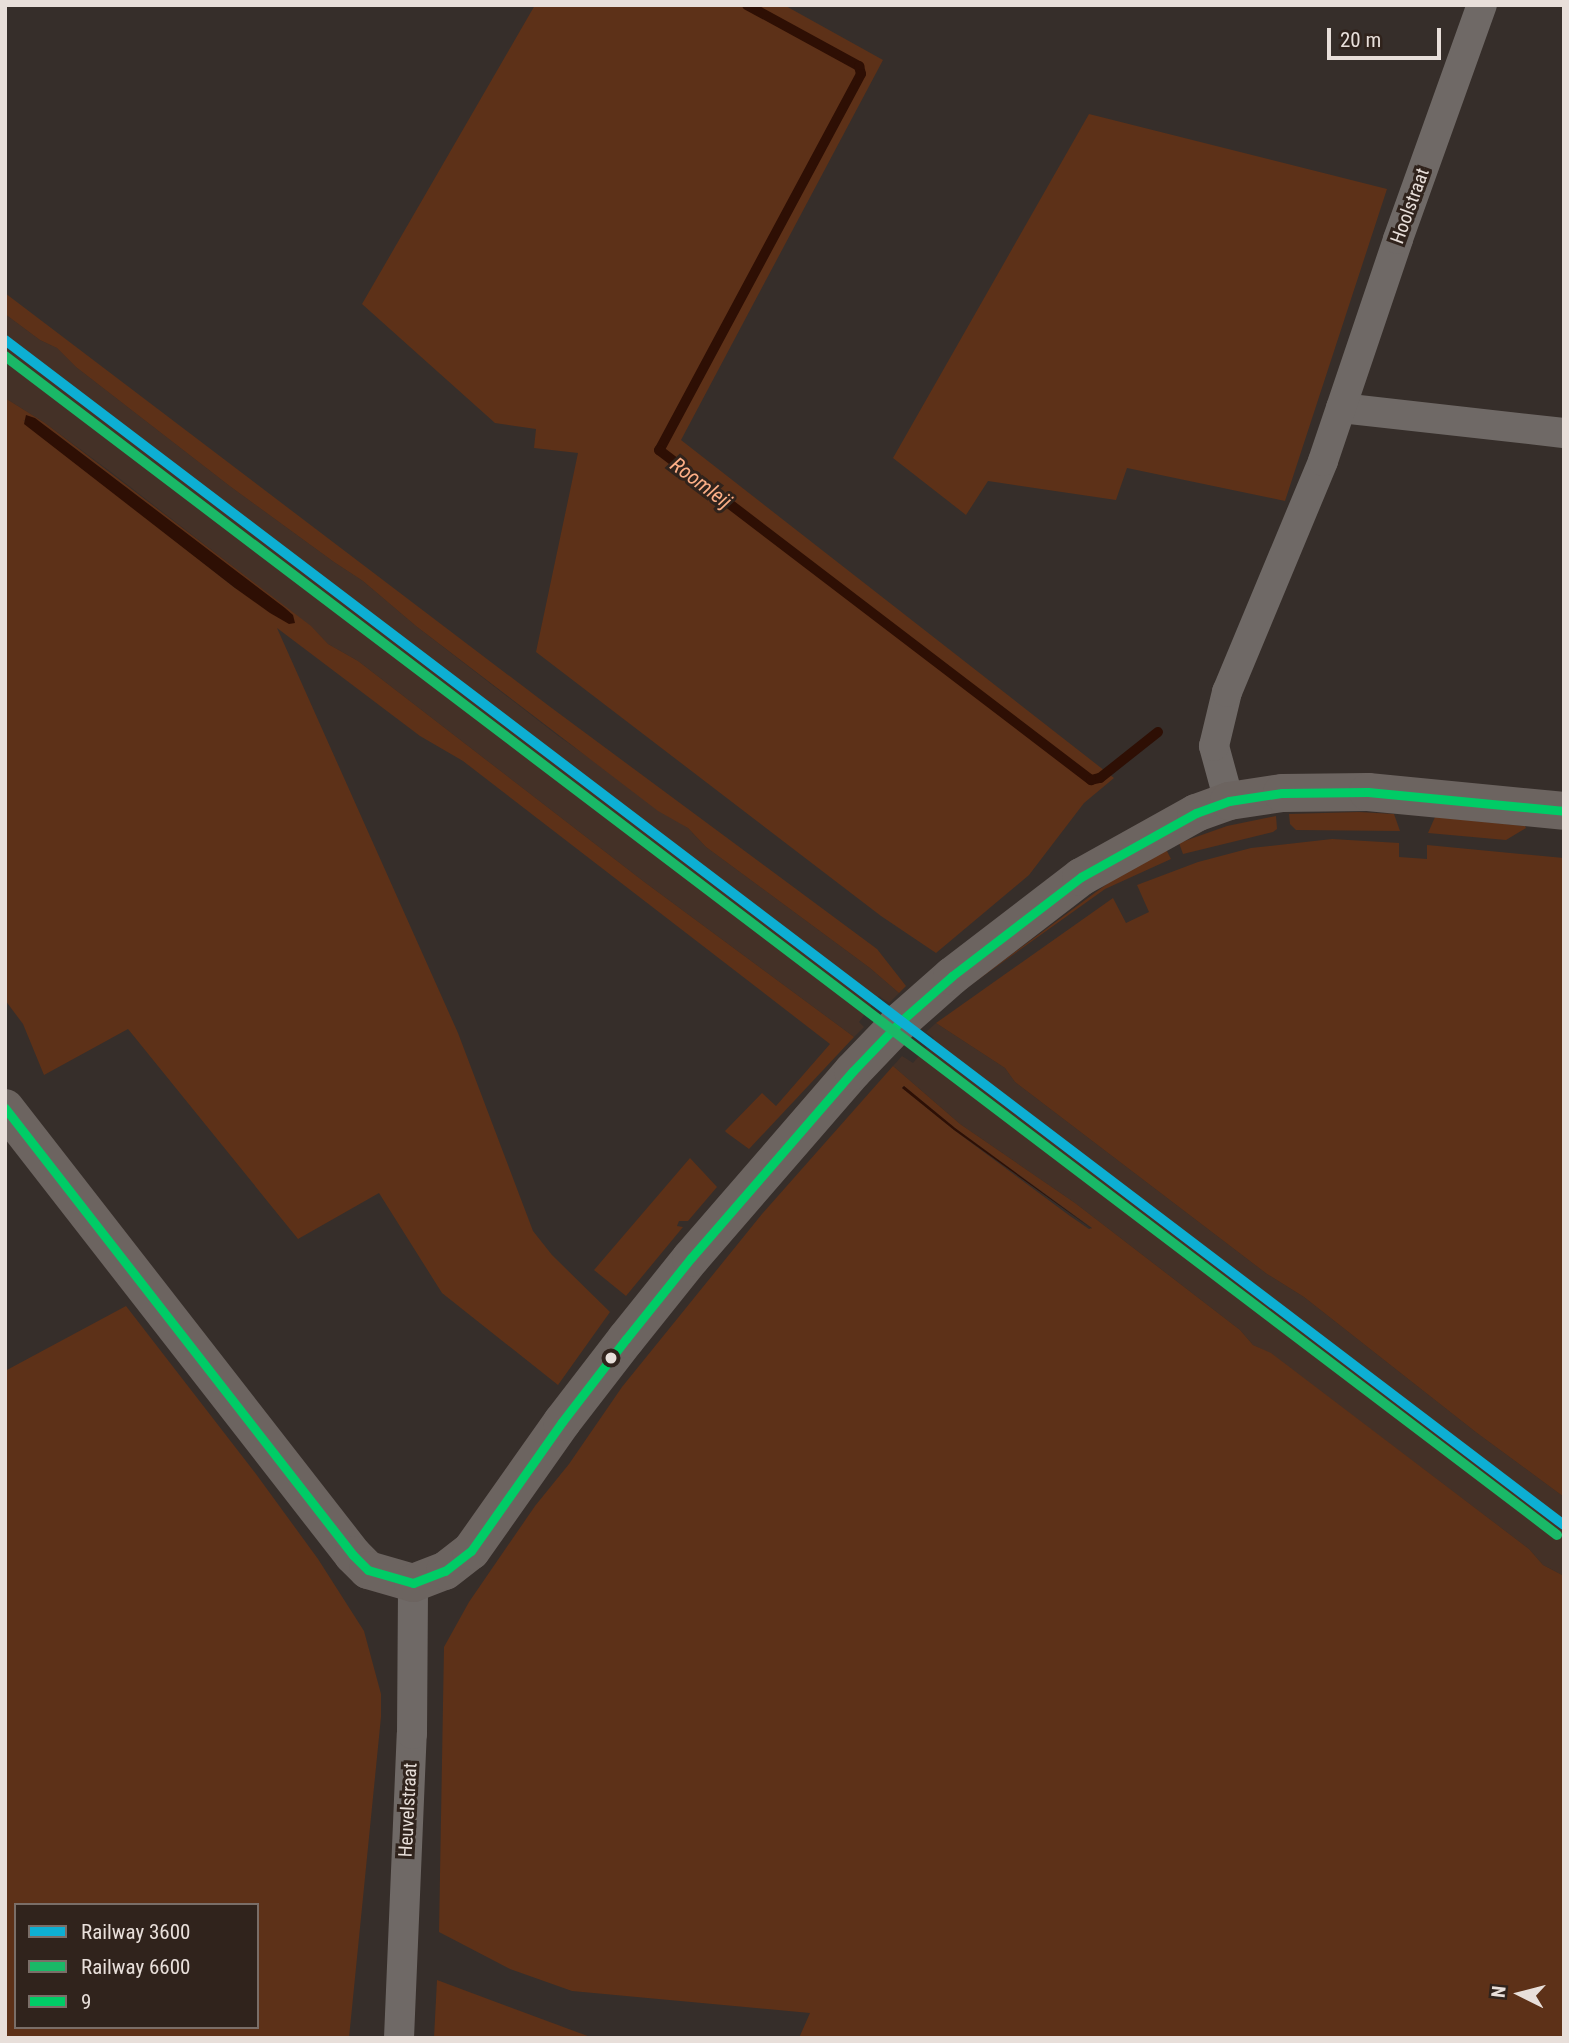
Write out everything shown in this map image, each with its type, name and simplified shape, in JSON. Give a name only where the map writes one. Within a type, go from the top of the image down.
[{"type":"street","name":"Hoolstraat","points":[[1229,801],[1214,746],[1223,708],[1323,461],[1482,5]]},
{"type":"street","points":[[1341,408],[1564,433]]},
{"type":"street","points":[[5,1108],[338,1537],[368,1570],[412,1583],[445,1571],[471,1551],[562,1422],[691,1258],[853,1071],[901,1021],[952,976],[1081,877],[1164,828],[1229,801],[1282,793],[1368,792],[1564,811]]},
{"type":"street","name":"Heuvelstraat","points":[[399,2038],[412,1734],[412,1583]]},
{"type":"shaded area","points":[[535,5],[784,5],[883,60],[681,440],[1114,778],[1084,803],[1029,875],[936,953],[881,916],[536,652],[578,453],[534,448],[536,429],[495,423],[362,304]]},
{"type":"shaded area","points":[[1089,114],[1387,189],[1285,501],[1127,468],[1116,500],[988,481],[966,515],[893,458]]},
{"type":"shaded area","points":[[5,293],[549,706],[877,949],[906,986],[899,993],[870,968],[706,847],[688,828],[658,811],[416,626],[363,581],[231,487],[76,367],[57,348],[40,340],[5,314]]},
{"type":"shaded area","points":[[5,314],[40,340],[57,348],[76,367],[231,487],[363,581],[416,626],[557,735],[688,828],[706,847],[870,968],[899,993],[889,1003],[879,996],[859,1022],[864,1027],[854,1037],[643,881],[358,661],[328,644],[310,626],[111,472],[45,423],[5,398]]},
{"type":"shaded area","points":[[5,398],[45,423],[311,626],[328,644],[358,661],[643,881],[854,1037],[749,1149],[725,1131],[762,1093],[776,1106],[830,1044],[463,761],[420,736],[277,628],[458,1033],[533,1231],[552,1255],[610,1312],[558,1385],[442,1293],[379,1193],[298,1239],[128,1029],[44,1075],[23,1024],[5,1000]],"holes":[[[23,420],[56,434],[284,608],[235,588]]]},
{"type":"shaded area","points":[[26,415],[35,418],[285,608],[293,615],[295,623],[289,624],[270,613],[235,588],[24,424]]},
{"type":"shaded area","points":[[1289,814],[1394,814],[1400,831],[1296,830],[1290,824]]},
{"type":"shaded area","points":[[1276,816],[1277,829],[1273,832],[1183,854],[1179,843],[1227,826]]},
{"type":"shaded area","points":[[1435,817],[1526,828],[1506,840],[1428,833]]},
{"type":"shaded area","points":[[1332,839],[1399,843],[1399,857],[1427,859],[1427,845],[1564,858],[1564,1497],[1477,1433],[1304,1297],[1267,1274],[1015,1082],[1005,1068],[936,1023],[1113,898],[1126,923],[1149,912],[1137,885],[1198,862],[1251,848]]},
{"type":"shaded area","points":[[1166,849],[1171,859],[1105,889],[965,989],[1115,878]]},
{"type":"shaded area","points":[[936,1023],[1005,1068],[1015,1082],[1267,1274],[1304,1297],[1477,1433],[1564,1497],[1564,1576],[1543,1565],[1529,1549],[1271,1354],[1253,1345],[1240,1330],[1075,1203],[960,1124],[893,1066],[902,1056],[913,1063],[934,1038],[926,1032]]},
{"type":"shaded area","points":[[893,1066],[960,1124],[1075,1203],[1240,1330],[1253,1345],[1271,1353],[1529,1549],[1543,1565],[1564,1576],[1564,2038],[799,2038],[810,2013],[572,1991],[510,1969],[439,1932],[444,1647],[469,1602],[622,1387],[762,1214]],"holes":[[[904,1086],[955,1128],[1092,1228],[1089,1229],[1070,1216],[902,1088]]]},
{"type":"shaded area","points":[[904,1086],[955,1128],[1095,1231],[954,1130],[902,1088]]},
{"type":"shaded area","points":[[690,1158],[717,1187],[688,1221],[679,1221],[677,1226],[683,1227],[626,1296],[594,1270]]},
{"type":"shaded area","points":[[126,1306],[256,1474],[318,1559],[364,1631],[381,1694],[381,1717],[349,2038],[5,2038],[5,1371]]},
{"type":"shaded area","points":[[437,1980],[593,2038],[434,2038]]},
{"type":"waterway","name":"Roomleij","points":[[747,5],[859,66],[861,74],[659,450],[1091,780],[1100,778],[1158,732]]},
{"type":"rail line","name":"3600","points":[[5,340],[1564,1525]]},
{"type":"rail line","name":"6600","points":[[5,356],[1557,1535]]},
{"type":"transit line","name":"9","points":[[5,1108],[353,1555],[368,1570],[413,1583],[445,1571],[471,1551],[562,1422],[626,1339],[691,1258],[853,1071],[901,1021],[952,976],[1081,877],[1196,813],[1229,801],[1282,793],[1368,792],[1564,811]]}]
